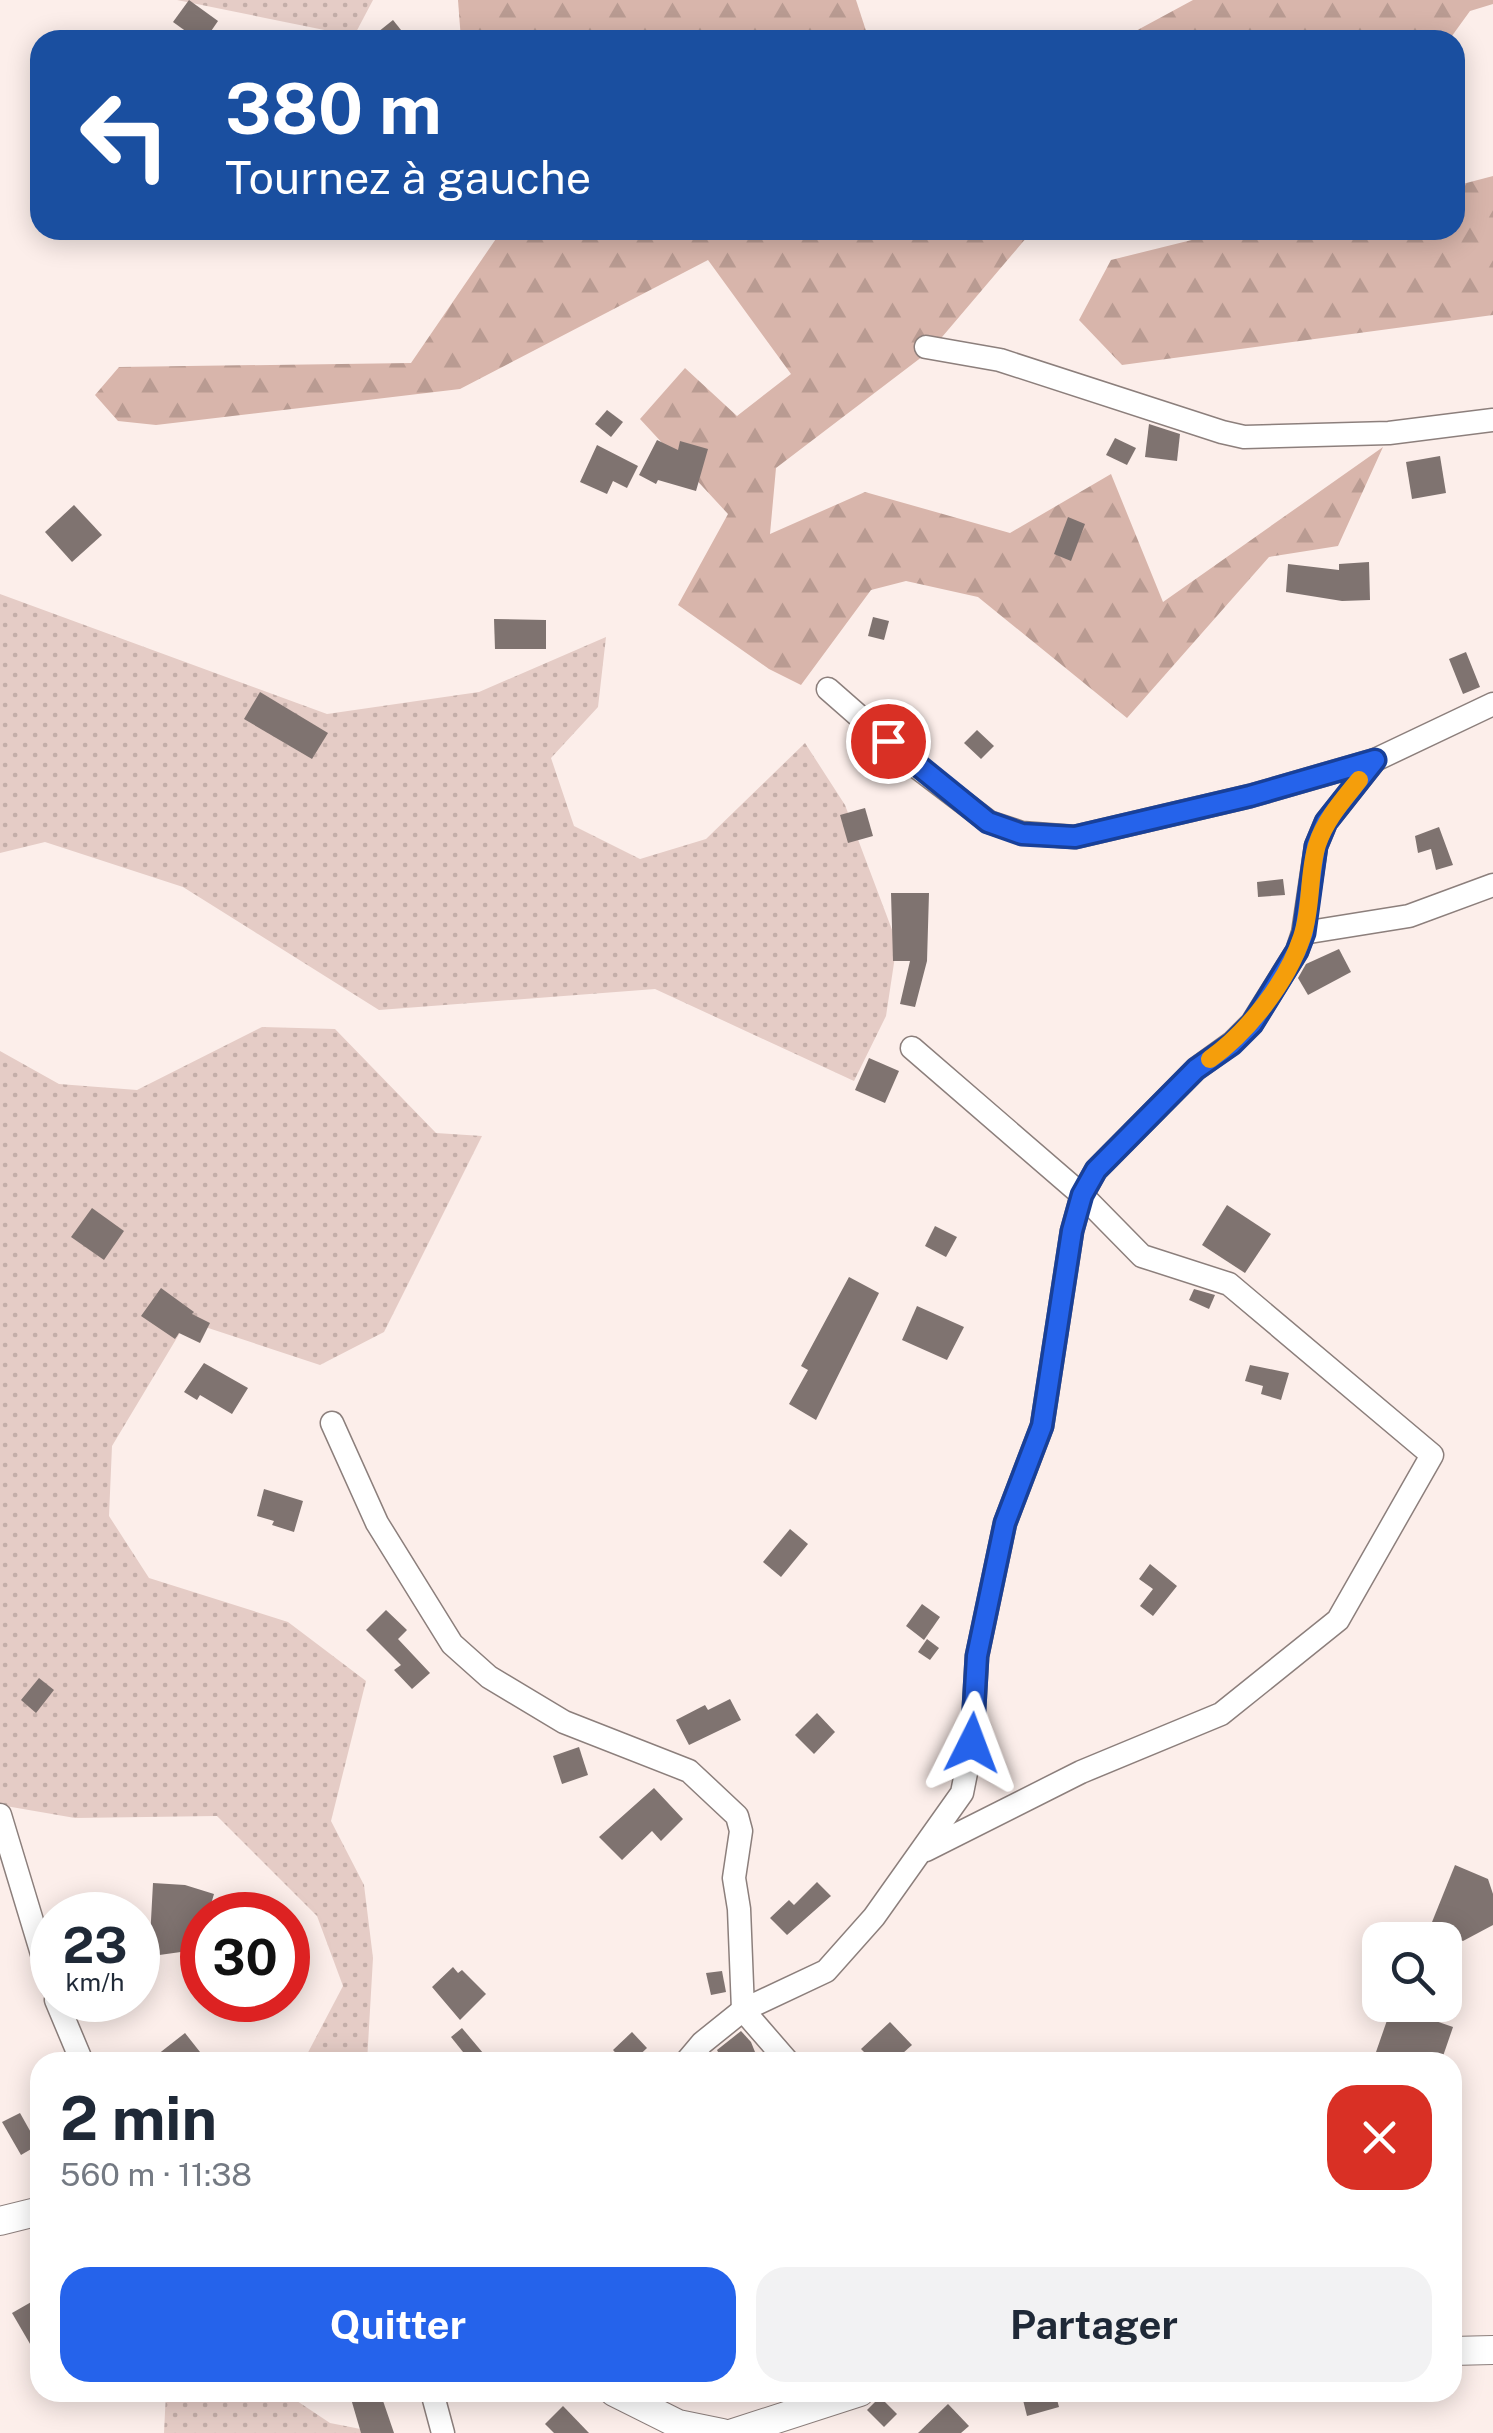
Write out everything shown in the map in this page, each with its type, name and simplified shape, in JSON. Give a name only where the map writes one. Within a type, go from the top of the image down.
[{"type":"street","points":[[926,346],[1000,360],[1244,436],[1389,433],[1493,420]]},
{"type":"street","points":[[828,689],[918,768],[988,822],[1022,834],[1075,837],[1250,796],[1375,760],[1493,704]]},
{"type":"street","points":[[702,2052],[743,2010],[826,1971],[874,1917],[962,1793],[972,1743],[977,1656],[1005,1523],[1042,1426],[1072,1231],[1082,1195],[1096,1170],[1196,1069],[1232,1044],[1252,1024],[1304,933],[1316,846],[1326,822],[1375,760]]},
{"type":"street","points":[[1304,933],[1409,916],[1493,885]]},
{"type":"street","points":[[912,1048],[1082,1195],[1142,1256],[1228,1284],[1432,1455],[1338,1620],[1221,1714],[1081,1772],[919,1854]]},
{"type":"street","points":[[332,1422],[377,1523],[452,1644],[490,1677],[564,1722],[688,1772],[736,1816],[741,1831],[734,1878],[743,2010],[779,2052]]},
{"type":"street","points":[[0,1815],[30,1914]]},
{"type":"street","points":[[65,2022],[78,2052]]},
{"type":"street","points":[[0,2221],[30,2214]]},
{"type":"street","points":[[1462,2351],[1493,2350]]},
{"type":"street","points":[[435,2402],[443,2433]]},
{"type":"street","points":[[651,2402],[678,2424],[722,2433]]},
{"type":"street","points":[[732,2433],[829,2402]]},
{"type":"shaded area","points":[[177,0],[373,0],[357,30],[324,30]]},
{"type":"shaded area","points":[[0,594],[327,714],[479,692],[606,637],[598,707],[551,758],[574,826],[640,859],[706,839],[805,743],[845,805],[897,943],[886,1016],[854,1081],[655,989],[379,1010],[183,887],[45,842],[0,853]]},
{"type":"shaded area","points":[[262,1027],[335,1029],[436,1133],[482,1136],[384,1332],[320,1365],[187,1321],[112,1446],[109,1516],[149,1578],[288,1622],[366,1681],[331,1821],[364,1885],[373,1958],[368,2052],[308,2052],[343,1986],[317,1916],[310,1909],[310,1892],[293,1892],[217,1816],[75,1818],[0,1805],[0,1051],[59,1084],[137,1090]]},
{"type":"shaded area","points":[[166,2402],[298,2402],[330,2423],[381,2433],[164,2433]]},
{"type":"green space","points":[[458,0],[856,0],[866,30],[460,30]]},
{"type":"green space","points":[[1193,0],[1493,0],[1493,4],[1470,11],[1456,30],[1138,30]]},
{"type":"green space","points":[[1493,176],[1493,315],[1122,365],[1079,320],[1111,260],[1192,240],[1465,240],[1465,183]]},
{"type":"green space","points":[[495,240],[1024,240],[931,350],[776,468],[770,534],[865,492],[1010,533],[1111,474],[1163,602],[1383,447],[1338,546],[1269,557],[1127,718],[978,597],[906,581],[871,590],[801,685],[769,669],[678,605],[728,514],[640,419],[685,368],[737,416],[791,374],[708,260],[460,389],[156,425],[118,421],[95,395],[119,367],[411,363]]},
{"type":"building","points":[[189,0],[218,21],[212,30],[184,30],[173,22]]},
{"type":"building","points":[[393,20],[401,30],[380,30]]},
{"type":"building","points":[[607,410],[623,422],[611,437],[595,424]]},
{"type":"building","points":[[1149,424],[1180,434],[1177,461],[1145,457]]},
{"type":"building","points":[[1115,438],[1136,448],[1127,465],[1106,455]]},
{"type":"building","points":[[657,440],[678,450],[680,441],[708,449],[696,491],[658,480],[656,484],[639,475]]},
{"type":"building","points":[[597,445],[638,466],[627,488],[613,481],[607,494],[580,482]]},
{"type":"building","points":[[1440,456],[1446,493],[1412,499],[1406,462]]},
{"type":"building","points":[[74,505],[102,535],[72,562],[45,532]]},
{"type":"building","points":[[1068,517],[1085,524],[1071,561],[1054,554]]},
{"type":"building","points":[[1369,562],[1370,600],[1342,601],[1286,592],[1288,564],[1339,570],[1339,564]]},
{"type":"building","points":[[873,617],[889,621],[884,640],[868,636]]},
{"type":"building","points":[[494,619],[546,620],[546,649],[495,649]]},
{"type":"building","points":[[1466,652],[1480,687],[1463,694],[1449,659]]},
{"type":"building","points":[[260,692],[328,733],[312,759],[244,719]]},
{"type":"building","points":[[977,730],[994,746],[981,759],[964,743]]},
{"type":"building","points":[[865,808],[873,836],[848,843],[840,815]]},
{"type":"building","points":[[1439,827],[1453,865],[1436,870],[1431,849],[1418,853],[1415,836]]},
{"type":"building","points":[[1283,879],[1285,895],[1258,897],[1257,882]]},
{"type":"building","points":[[891,893],[929,893],[927,961],[915,1007],[900,1004],[910,961],[893,961]]},
{"type":"building","points":[[1339,949],[1351,972],[1308,995],[1298,978],[1306,964]]},
{"type":"building","points":[[869,1058],[899,1071],[885,1103],[855,1090]]},
{"type":"building","points":[[1227,1205],[1271,1234],[1245,1273],[1202,1245]]},
{"type":"building","points":[[92,1208],[124,1231],[104,1260],[71,1237]]},
{"type":"building","points":[[935,1226],[957,1237],[946,1257],[925,1246]]},
{"type":"building","points":[[849,1277],[879,1293],[816,1420],[789,1404],[808,1370],[801,1366]]},
{"type":"building","points":[[161,1288],[192,1314],[210,1323],[200,1343],[179,1333],[175,1339],[141,1316]]},
{"type":"building","points":[[1194,1289],[1215,1295],[1209,1309],[1189,1300]]},
{"type":"building","points":[[917,1306],[964,1327],[947,1360],[902,1340]]},
{"type":"building","points":[[204,1363],[248,1388],[232,1414],[200,1395],[197,1400],[184,1392]]},
{"type":"building","points":[[1250,1365],[1289,1373],[1281,1400],[1261,1394],[1263,1386],[1245,1381]]},
{"type":"building","points":[[264,1489],[303,1501],[294,1532],[257,1516]]},
{"type":"building","points":[[790,1529],[808,1544],[781,1577],[763,1562]]},
{"type":"building","points":[[1150,1564],[1177,1586],[1153,1616],[1140,1606],[1153,1589],[1139,1579]]},
{"type":"building","points":[[922,1604],[940,1617],[924,1640],[906,1626]]},
{"type":"building","points":[[386,1610],[407,1630],[398,1639],[430,1673],[412,1689],[394,1670],[401,1665],[366,1630]]},
{"type":"building","points":[[927,1639],[939,1648],[930,1660],[918,1652]]},
{"type":"building","points":[[39,1678],[54,1690],[36,1713],[21,1700]]},
{"type":"building","points":[[730,1699],[741,1720],[689,1745],[676,1720],[705,1705],[708,1710]]},
{"type":"building","points":[[817,1713],[835,1732],[814,1754],[795,1735]]},
{"type":"building","points":[[579,1747],[588,1775],[562,1784],[553,1756]]},
{"type":"building","points":[[654,1788],[683,1819],[661,1841],[652,1831],[622,1860],[599,1837]]},
{"type":"building","points":[[1455,1865],[1488,1879],[1493,1894],[1493,1925],[1463,1941],[1462,1922],[1432,1922]]},
{"type":"building","points":[[817,1882],[831,1896],[787,1935],[770,1918],[789,1900],[794,1905]]},
{"type":"building","points":[[153,1883],[185,1885],[208,1892],[180,1892],[180,1952],[160,1955],[160,1892],[153,1892]]},
{"type":"building","points":[[453,1967],[458,1973],[462,1970],[486,1994],[460,2020],[432,1987]]},
{"type":"building","points":[[722,1971],[726,1992],[711,1995],[706,1973]]},
{"type":"building","points":[[890,2022],[912,2045],[904,2052],[861,2049]]},
{"type":"building","points":[[1386,2022],[1438,2022],[1453,2027],[1444,2052],[1376,2052]]},
{"type":"building","points":[[462,2028],[482,2052],[463,2052],[451,2037]]},
{"type":"building","points":[[741,2031],[755,2052],[718,2052]]},
{"type":"building","points":[[632,2032],[647,2048],[643,2052],[613,2050]]},
{"type":"building","points":[[185,2033],[200,2052],[161,2052]]},
{"type":"building","points":[[20,2113],[30,2131],[30,2150],[21,2155],[2,2122]]},
{"type":"building","points":[[30,2303],[30,2344],[12,2313]]},
{"type":"building","points":[[352,2402],[383,2402],[394,2433],[361,2433]]},
{"type":"building","points":[[875,2402],[885,2402],[897,2414],[884,2427],[867,2410]]},
{"type":"building","points":[[1024,2402],[1058,2402],[1059,2407],[1027,2416]]},
{"type":"building","points":[[948,2404],[969,2426],[961,2433],[918,2433]]},
{"type":"building","points":[[563,2406],[589,2433],[554,2433],[545,2424]]},
{"type":"slow traffic","points":[[1210,1059],[1252,1024],[1297,951],[1304,933],[1316,846],[1326,822],[1359,780]]},
{"type":"route","points":[[888,741],[988,822],[1022,834],[1075,837],[1250,796],[1375,760],[1326,822],[1316,846],[1304,933],[1252,1024],[1232,1044],[1196,1069],[1096,1170],[1082,1195],[1072,1231],[1042,1426],[1005,1523],[977,1656],[972,1743]]}]
